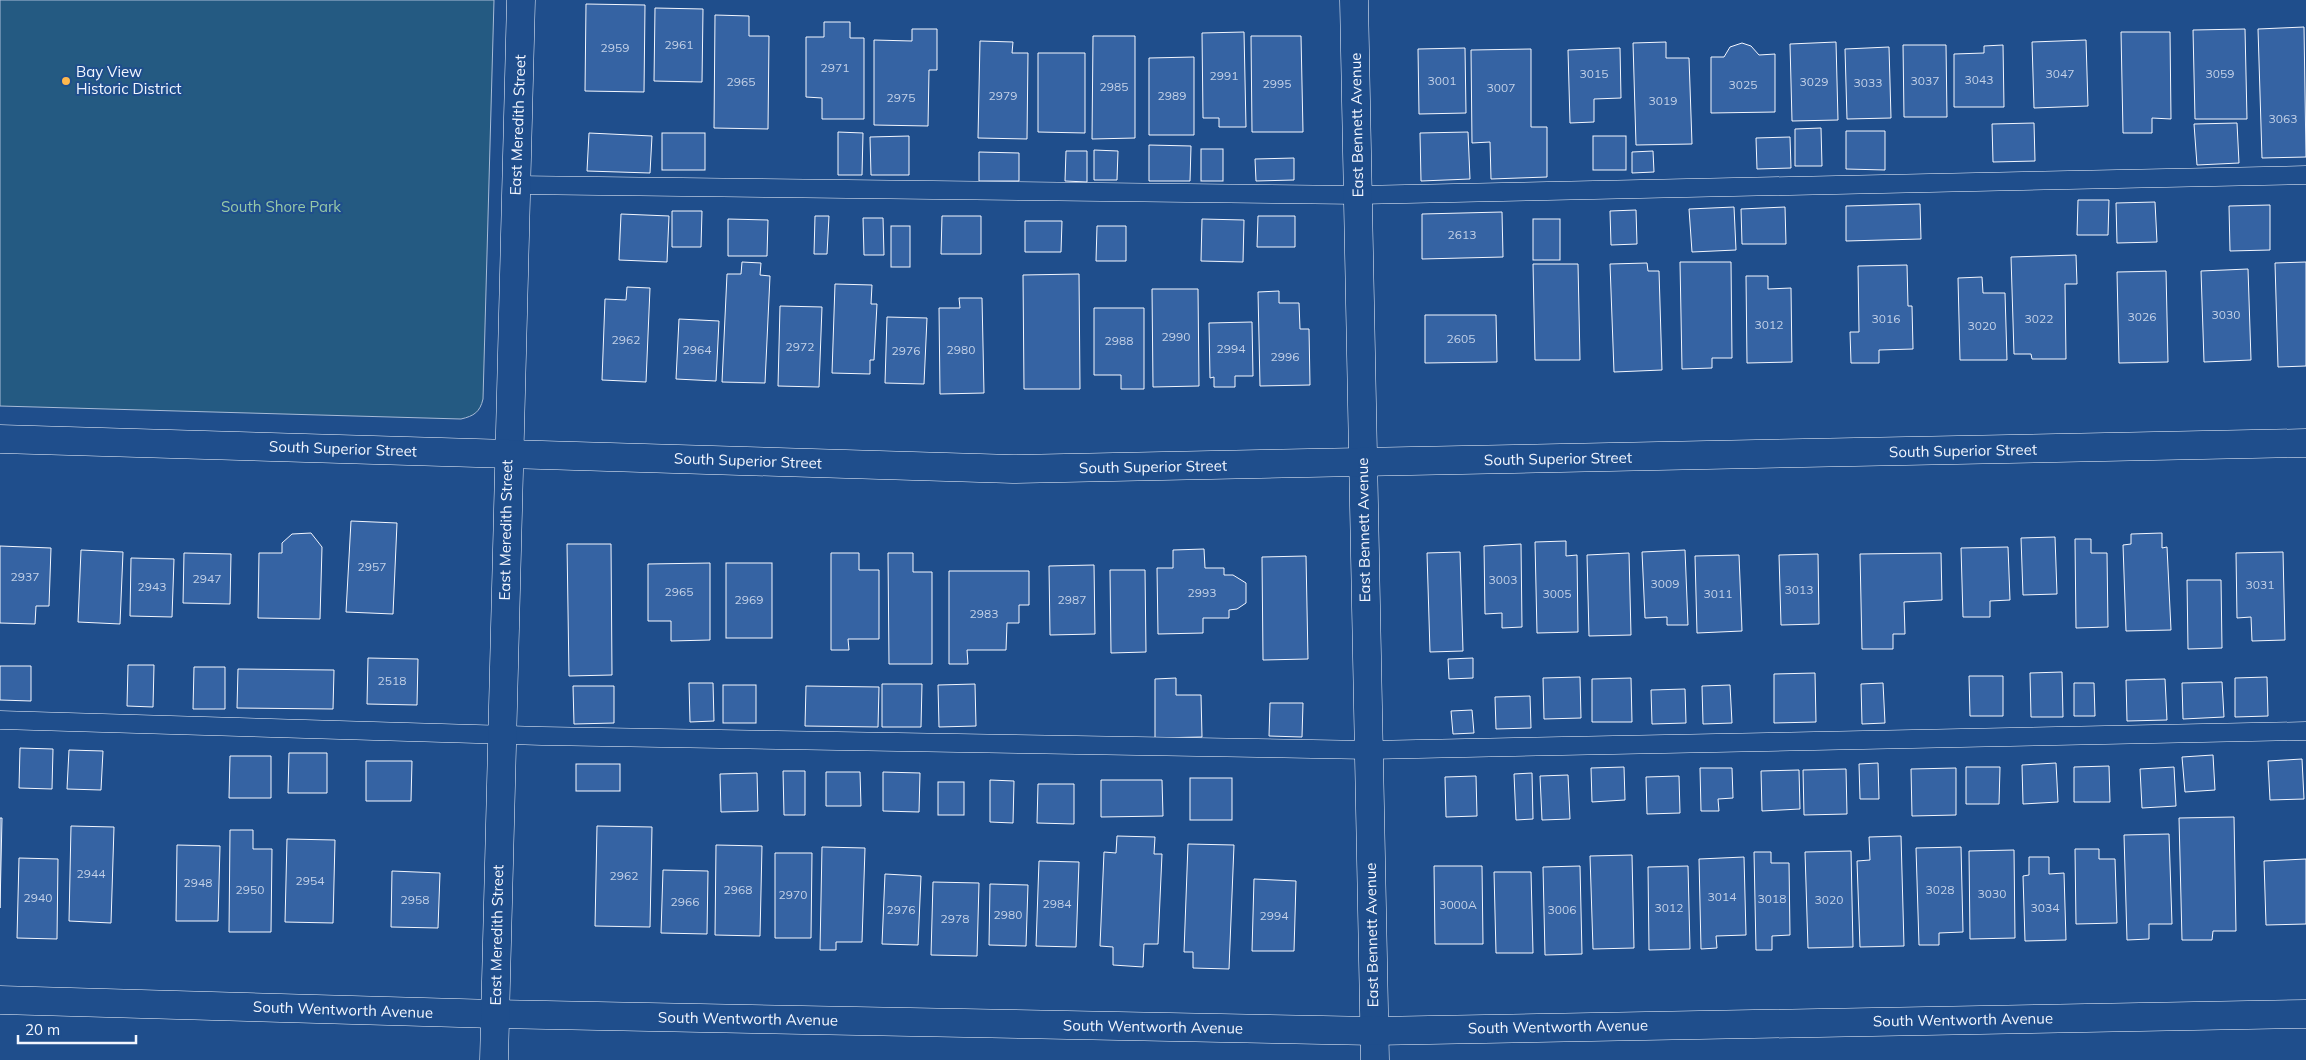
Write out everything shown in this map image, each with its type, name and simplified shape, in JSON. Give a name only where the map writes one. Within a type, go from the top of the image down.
[{"type":"street","name":"East Meredith Street","points":[[494,1060],[508,454],[522,0]]},
{"type":"street","name":"East Bennett Avenue","points":[[1354,0],[1374,1060]]},
{"type":"street","name":"South Superior Street","points":[[0,439],[1013,469],[2306,443]]},
{"type":"street","name":"South Wentworth Avenue","points":[[0,1000],[495,1014],[1374,1031],[2306,1014]]},
{"type":"lane","points":[[516,185],[1358,195],[2306,176]]},
{"type":"lane","points":[[0,720],[501,735],[1369,750],[2306,731]]},
{"type":"green space","name":"South Shore Park","points":[[0,0],[494,0],[483,399],[478,410],[473,415],[461,419],[0,406]]},
{"type":"building","points":[[586,4],[645,5],[644,92],[585,91]]},
{"type":"building","points":[[655,8],[703,9],[702,82],[654,81]]},
{"type":"building","points":[[715,15],[749,16],[749,36],[769,36],[768,129],[714,128]]},
{"type":"building","points":[[824,22],[850,22],[850,38],[864,38],[864,119],[822,119],[822,98],[806,97],[806,37],[824,37]]},
{"type":"building","points":[[2304,27],[2306,157],[2262,158],[2258,29]]},
{"type":"building","points":[[912,29],[937,29],[937,70],[929,70],[928,126],[874,125],[874,40],[912,41]]},
{"type":"building","points":[[2245,29],[2247,119],[2195,119],[2193,30]]},
{"type":"building","points":[[1244,32],[1246,127],[1219,127],[1219,118],[1203,118],[1202,33]]},
{"type":"building","points":[[2121,32],[2170,32],[2171,119],[2152,118],[2152,133],[2123,133]]},
{"type":"building","points":[[1093,36],[1135,36],[1135,138],[1092,139]]},
{"type":"building","points":[[1251,36],[1301,36],[1303,132],[1252,132]]},
{"type":"building","points":[[2086,40],[2088,106],[2034,108],[2032,42]]},
{"type":"building","points":[[980,41],[1013,42],[1012,53],[1028,53],[1027,139],[978,138]]},
{"type":"building","points":[[1666,42],[1666,58],[1689,58],[1692,144],[1636,145],[1633,43]]},
{"type":"building","points":[[1836,42],[1838,120],[1792,121],[1790,44]]},
{"type":"building","points":[[1742,43],[1751,46],[1759,55],[1775,54],[1775,112],[1711,113],[1711,57],[1724,57],[1730,47]]},
{"type":"building","points":[[1903,45],[1946,45],[1947,117],[1904,117]]},
{"type":"building","points":[[2003,45],[2004,107],[1954,107],[1954,54],[1984,53],[1984,46]]},
{"type":"building","points":[[1889,47],[1891,118],[1847,119],[1845,49]]},
{"type":"building","points":[[1465,48],[1466,113],[1419,114],[1418,49]]},
{"type":"building","points":[[1620,48],[1621,98],[1594,99],[1594,122],[1570,123],[1568,50]]},
{"type":"building","points":[[1531,49],[1531,127],[1547,127],[1547,177],[1491,179],[1490,142],[1472,143],[1471,50]]},
{"type":"building","points":[[1038,53],[1085,53],[1085,133],[1038,132]]},
{"type":"building","points":[[1194,57],[1194,135],[1149,135],[1149,58]]},
{"type":"building","points":[[2034,123],[2035,161],[1993,162],[1992,124]]},
{"type":"building","points":[[2237,123],[2239,163],[2197,165],[2194,124]]},
{"type":"building","points":[[1821,128],[1822,166],[1795,166],[1795,129]]},
{"type":"building","points":[[1846,131],[1885,131],[1885,170],[1846,169]]},
{"type":"building","points":[[838,132],[863,133],[862,175],[838,175]]},
{"type":"building","points":[[1468,132],[1470,179],[1421,181],[1420,133]]},
{"type":"building","points":[[589,133],[652,136],[650,173],[587,171]]},
{"type":"building","points":[[662,133],[705,133],[705,170],[662,170]]},
{"type":"building","points":[[909,136],[909,175],[871,175],[870,137]]},
{"type":"building","points":[[1593,136],[1626,136],[1626,170],[1593,170]]},
{"type":"building","points":[[1790,137],[1791,168],[1757,169],[1756,138]]},
{"type":"building","points":[[1149,145],[1191,146],[1190,181],[1149,181]]},
{"type":"building","points":[[1201,149],[1223,149],[1223,181],[1201,181]]},
{"type":"building","points":[[1094,150],[1118,151],[1117,180],[1094,180]]},
{"type":"building","points":[[1066,151],[1087,151],[1087,182],[1065,181]]},
{"type":"building","points":[[1653,151],[1654,172],[1632,173],[1632,152]]},
{"type":"building","points":[[979,152],[1019,153],[1019,181],[979,181]]},
{"type":"building","points":[[1294,158],[1294,180],[1256,181],[1255,159]]},
{"type":"building","points":[[2078,200],[2109,200],[2108,235],[2077,235]]},
{"type":"building","points":[[2155,202],[2157,242],[2117,243],[2116,203]]},
{"type":"building","points":[[1920,204],[1921,239],[1846,241],[1846,206]]},
{"type":"building","points":[[2270,205],[2270,250],[2230,251],[2229,206]]},
{"type":"building","points":[[1734,207],[1736,250],[1692,252],[1689,209]]},
{"type":"building","points":[[1785,207],[1786,244],[1742,244],[1741,209]]},
{"type":"building","points":[[1636,210],[1637,244],[1611,245],[1610,211]]},
{"type":"building","points":[[672,211],[702,211],[701,247],[672,247]]},
{"type":"building","points":[[1502,212],[1503,257],[1422,259],[1422,214]]},
{"type":"building","points":[[621,214],[669,216],[667,262],[619,260]]},
{"type":"building","points":[[815,216],[829,216],[827,254],[814,254]]},
{"type":"building","points":[[942,216],[981,216],[981,254],[941,254]]},
{"type":"building","points":[[1258,216],[1295,216],[1295,247],[1257,247]]},
{"type":"building","points":[[863,218],[883,218],[884,255],[864,255]]},
{"type":"building","points":[[728,219],[768,220],[767,256],[728,256]]},
{"type":"building","points":[[1202,219],[1244,220],[1243,262],[1201,261]]},
{"type":"building","points":[[1533,219],[1560,219],[1560,260],[1533,260]]},
{"type":"building","points":[[1025,221],[1062,221],[1061,252],[1025,252]]},
{"type":"building","points":[[891,226],[910,226],[910,267],[891,267]]},
{"type":"building","points":[[1097,226],[1126,226],[1126,261],[1096,261]]},
{"type":"building","points":[[2076,255],[2077,284],[2065,284],[2066,359],[2032,359],[2031,354],[2014,354],[2011,257]]},
{"type":"building","points":[[742,262],[761,263],[760,275],[770,276],[765,383],[722,382],[727,274],[741,274]]},
{"type":"building","points":[[1680,262],[1731,262],[1732,358],[1712,358],[1712,368],[1682,369]]},
{"type":"building","points":[[2306,262],[2306,366],[2278,367],[2275,263]]},
{"type":"building","points":[[1647,263],[1648,271],[1659,271],[1662,370],[1614,372],[1610,264]]},
{"type":"building","points":[[1533,264],[1578,264],[1580,360],[1535,360]]},
{"type":"building","points":[[1907,265],[1908,306],[1912,306],[1913,349],[1879,350],[1879,363],[1851,363],[1850,332],[1859,332],[1858,266]]},
{"type":"building","points":[[2248,269],[2251,360],[2204,362],[2201,271]]},
{"type":"building","points":[[2166,271],[2168,362],[2119,363],[2117,272]]},
{"type":"building","points":[[1079,274],[1080,389],[1024,389],[1023,275]]},
{"type":"building","points":[[1746,276],[1768,276],[1768,289],[1791,288],[1792,362],[1747,363]]},
{"type":"building","points":[[1982,277],[1983,293],[2005,293],[2007,360],[1960,360],[1958,278]]},
{"type":"building","points":[[835,284],[872,285],[871,304],[877,304],[874,360],[870,360],[870,374],[832,373]]},
{"type":"building","points":[[627,287],[650,288],[646,382],[602,380],[605,299],[626,300]]},
{"type":"building","points":[[1152,289],[1198,289],[1199,386],[1153,387]]},
{"type":"building","points":[[1279,291],[1279,303],[1299,303],[1300,329],[1309,329],[1310,385],[1260,386],[1258,292]]},
{"type":"building","points":[[959,298],[982,298],[984,393],[940,394],[939,308],[960,308]]},
{"type":"building","points":[[780,306],[822,307],[819,387],[778,386]]},
{"type":"building","points":[[1094,308],[1144,308],[1144,389],[1121,389],[1121,375],[1094,375]]},
{"type":"building","points":[[1425,315],[1496,315],[1497,362],[1425,363]]},
{"type":"building","points":[[887,317],[927,318],[924,384],[885,383]]},
{"type":"building","points":[[679,319],[719,321],[716,381],[676,379]]},
{"type":"building","points":[[1252,322],[1253,376],[1235,376],[1235,387],[1214,387],[1214,377],[1210,378],[1209,323]]},
{"type":"building","points":[[351,521],[397,523],[393,614],[346,612]]},
{"type":"building","points":[[311,533],[322,547],[320,619],[258,618],[259,553],[282,553],[282,543],[292,534]]},
{"type":"building","points":[[2162,533],[2162,548],[2167,547],[2171,630],[2126,631],[2123,545],[2131,544],[2131,534]]},
{"type":"building","points":[[2055,537],[2057,594],[2023,595],[2021,538]]},
{"type":"building","points":[[2075,539],[2091,539],[2091,553],[2107,553],[2108,627],[2076,628]]},
{"type":"building","points":[[1566,541],[1566,556],[1577,555],[1578,632],[1537,633],[1535,542]]},
{"type":"building","points":[[567,544],[611,544],[612,675],[569,676]]},
{"type":"building","points":[[1521,544],[1522,627],[1502,628],[1502,613],[1485,614],[1484,546]]},
{"type":"building","points":[[0,546],[51,548],[49,606],[36,606],[35,624],[0,623]]},
{"type":"building","points":[[2008,547],[2010,600],[1990,601],[1990,617],[1963,617],[1961,548]]},
{"type":"building","points":[[1204,549],[1205,568],[1224,568],[1224,575],[1233,575],[1246,583],[1246,603],[1237,609],[1229,610],[1229,618],[1203,618],[1203,633],[1158,634],[1157,568],[1173,568],[1173,550]]},
{"type":"building","points":[[81,550],[123,552],[120,624],[78,622]]},
{"type":"building","points":[[1685,550],[1688,625],[1667,625],[1667,617],[1645,618],[1642,552]]},
{"type":"building","points":[[1460,552],[1463,651],[1430,652],[1427,553]]},
{"type":"building","points":[[2283,552],[2285,640],[2252,641],[2251,617],[2237,618],[2236,553]]},
{"type":"building","points":[[184,553],[231,554],[230,604],[183,603]]},
{"type":"building","points":[[831,553],[859,553],[859,570],[879,570],[879,639],[848,639],[849,650],[831,650]]},
{"type":"building","points":[[888,553],[913,553],[913,572],[932,572],[932,664],[889,664]]},
{"type":"building","points":[[1629,553],[1631,635],[1589,636],[1587,555]]},
{"type":"building","points":[[1941,553],[1942,600],[1904,602],[1905,634],[1893,634],[1893,649],[1862,649],[1860,554]]},
{"type":"building","points":[[1818,554],[1819,624],[1781,625],[1779,555]]},
{"type":"building","points":[[1739,555],[1742,631],[1697,633],[1695,556]]},
{"type":"building","points":[[1306,556],[1308,659],[1263,660],[1262,557]]},
{"type":"building","points":[[131,558],[174,559],[172,617],[130,616]]},
{"type":"building","points":[[710,563],[710,640],[671,641],[671,621],[648,621],[648,564]]},
{"type":"building","points":[[726,563],[772,563],[772,638],[726,638]]},
{"type":"building","points":[[1094,565],[1095,634],[1050,635],[1049,566]]},
{"type":"building","points":[[1110,570],[1145,570],[1146,652],[1111,653]]},
{"type":"building","points":[[949,571],[1029,571],[1029,605],[1019,605],[1019,623],[1007,623],[1006,650],[967,650],[968,664],[949,664]]},
{"type":"building","points":[[2187,580],[2221,580],[2222,648],[2188,649]]},
{"type":"building","points":[[368,658],[418,659],[417,705],[367,704]]},
{"type":"building","points":[[1473,658],[1473,678],[1449,679],[1448,659]]},
{"type":"building","points":[[128,665],[154,665],[153,707],[127,706]]},
{"type":"building","points":[[0,666],[31,666],[31,701],[0,700]]},
{"type":"building","points":[[194,667],[225,667],[225,709],[193,709]]},
{"type":"building","points":[[238,669],[334,670],[333,709],[237,708]]},
{"type":"building","points":[[2062,672],[2063,717],[2031,717],[2030,673]]},
{"type":"building","points":[[1815,673],[1816,722],[1774,723],[1774,674]]},
{"type":"building","points":[[1969,676],[2003,676],[2003,716],[1970,716]]},
{"type":"building","points":[[1580,677],[1581,718],[1544,719],[1543,678]]},
{"type":"building","points":[[2267,677],[2268,716],[2235,717],[2235,678]]},
{"type":"building","points":[[1176,678],[1176,695],[1201,695],[1202,737],[1155,738],[1155,679]]},
{"type":"building","points":[[1631,678],[1632,722],[1592,722],[1592,679]]},
{"type":"building","points":[[2165,679],[2167,720],[2127,721],[2126,680]]},
{"type":"building","points":[[2222,682],[2224,717],[2183,719],[2182,683]]},
{"type":"building","points":[[689,683],[713,683],[714,721],[690,722]]},
{"type":"building","points":[[1883,683],[1885,723],[1862,724],[1861,684]]},
{"type":"building","points":[[2074,683],[2094,683],[2095,716],[2074,716]]},
{"type":"building","points":[[882,684],[922,684],[921,727],[882,727]]},
{"type":"building","points":[[975,684],[976,726],[939,727],[938,685]]},
{"type":"building","points":[[723,685],[756,685],[756,723],[723,723]]},
{"type":"building","points":[[1730,685],[1732,723],[1703,724],[1702,686]]},
{"type":"building","points":[[573,686],[614,686],[614,723],[574,724]]},
{"type":"building","points":[[806,686],[879,687],[878,727],[805,726]]},
{"type":"building","points":[[1685,689],[1686,723],[1652,724],[1651,690]]},
{"type":"building","points":[[1530,696],[1531,728],[1496,729],[1495,697]]},
{"type":"building","points":[[1270,703],[1303,703],[1302,737],[1269,736]]},
{"type":"building","points":[[1472,710],[1474,733],[1453,734],[1451,711]]},
{"type":"building","points":[[20,748],[53,749],[52,789],[19,788]]},
{"type":"building","points":[[69,750],[103,751],[101,790],[67,789]]},
{"type":"building","points":[[289,753],[327,753],[327,793],[288,793]]},
{"type":"building","points":[[2213,755],[2215,790],[2185,792],[2182,757]]},
{"type":"building","points":[[230,756],[271,756],[271,798],[229,798]]},
{"type":"building","points":[[2302,759],[2304,799],[2270,800],[2268,761]]},
{"type":"building","points":[[366,761],[412,761],[411,801],[366,801]]},
{"type":"building","points":[[1878,763],[1879,799],[1860,799],[1859,764]]},
{"type":"building","points":[[2056,763],[2058,802],[2023,804],[2022,765]]},
{"type":"building","points":[[576,764],[620,764],[620,791],[576,791]]},
{"type":"building","points":[[2109,766],[2110,802],[2074,802],[2074,767]]},
{"type":"building","points":[[1624,767],[1625,800],[1592,802],[1591,768]]},
{"type":"building","points":[[1966,767],[2000,767],[1999,804],[1966,804]]},
{"type":"building","points":[[2174,767],[2176,806],[2142,808],[2140,769]]},
{"type":"building","points":[[1700,768],[1732,768],[1733,798],[1718,799],[1719,811],[1701,811]]},
{"type":"building","points":[[1956,768],[1956,815],[1912,816],[1911,769]]},
{"type":"building","points":[[1846,769],[1847,814],[1804,815],[1803,770]]},
{"type":"building","points":[[1799,770],[1800,809],[1762,811],[1761,771]]},
{"type":"building","points":[[783,771],[805,771],[805,815],[784,815]]},
{"type":"building","points":[[826,772],[860,772],[861,806],[826,806]]},
{"type":"building","points":[[883,772],[920,773],[919,812],[883,811]]},
{"type":"building","points":[[757,773],[758,811],[721,812],[720,774]]},
{"type":"building","points":[[1532,773],[1533,819],[1516,820],[1514,774]]},
{"type":"building","points":[[1568,775],[1570,819],[1542,820],[1540,776]]},
{"type":"building","points":[[1476,776],[1477,816],[1446,817],[1445,777]]},
{"type":"building","points":[[1679,776],[1680,813],[1647,814],[1646,777]]},
{"type":"building","points":[[1190,778],[1232,778],[1232,820],[1190,820]]},
{"type":"building","points":[[990,780],[1014,781],[1013,823],[990,822]]},
{"type":"building","points":[[1101,780],[1162,780],[1163,816],[1101,817]]},
{"type":"building","points":[[938,782],[964,782],[964,815],[938,815]]},
{"type":"building","points":[[1038,784],[1074,784],[1074,824],[1037,823]]},
{"type":"building","points":[[2234,817],[2236,931],[2213,931],[2212,940],[2182,940],[2179,818]]},
{"type":"building","points":[[0,818],[2,818],[0,908]]},
{"type":"building","points":[[71,826],[114,827],[111,923],[69,921]]},
{"type":"building","points":[[597,826],[652,827],[650,927],[595,926]]},
{"type":"building","points":[[230,830],[253,830],[253,849],[272,849],[271,932],[229,932]]},
{"type":"building","points":[[2169,834],[2172,924],[2149,924],[2149,939],[2127,940],[2124,835]]},
{"type":"building","points":[[1117,836],[1155,837],[1154,854],[1162,854],[1158,944],[1144,944],[1143,967],[1113,965],[1113,947],[1100,946],[1104,852],[1116,853]]},
{"type":"building","points":[[1901,836],[1904,946],[1860,947],[1857,861],[1870,860],[1869,837]]},
{"type":"building","points":[[287,839],[335,840],[333,923],[285,922]]},
{"type":"building","points":[[1188,844],[1234,845],[1229,969],[1193,968],[1193,952],[1184,952]]},
{"type":"building","points":[[177,845],[220,846],[218,921],[176,921]]},
{"type":"building","points":[[716,845],[762,846],[760,936],[715,935]]},
{"type":"building","points":[[822,847],[865,848],[862,942],[836,942],[836,950],[820,950]]},
{"type":"building","points":[[1961,847],[1963,932],[1939,933],[1939,945],[1919,945],[1916,848]]},
{"type":"building","points":[[2075,849],[2099,849],[2099,859],[2115,859],[2117,923],[2076,924]]},
{"type":"building","points":[[2014,850],[2015,938],[1970,939],[1969,851]]},
{"type":"building","points":[[1851,851],[1853,947],[1808,948],[1805,852]]},
{"type":"building","points":[[1754,852],[1771,852],[1771,863],[1789,863],[1790,935],[1772,936],[1772,950],[1756,950]]},
{"type":"building","points":[[775,853],[812,853],[811,938],[775,938]]},
{"type":"building","points":[[1632,855],[1634,948],[1593,949],[1590,856]]},
{"type":"building","points":[[1744,857],[1746,935],[1716,936],[1717,948],[1701,949],[1699,859]]},
{"type":"building","points":[[2029,857],[2049,857],[2049,874],[2064,873],[2066,940],[2025,941],[2023,876],[2029,875]]},
{"type":"building","points":[[19,858],[58,859],[57,939],[17,938]]},
{"type":"building","points":[[2306,859],[2306,924],[2266,925],[2264,861]]},
{"type":"building","points":[[1039,861],[1079,862],[1076,947],[1036,946]]},
{"type":"building","points":[[1434,866],[1482,866],[1483,944],[1435,944]]},
{"type":"building","points":[[1580,866],[1582,954],[1545,955],[1543,867]]},
{"type":"building","points":[[1688,866],[1690,949],[1649,950],[1648,867]]},
{"type":"building","points":[[663,870],[708,871],[707,934],[661,933]]},
{"type":"building","points":[[392,871],[440,873],[438,928],[391,927]]},
{"type":"building","points":[[1494,872],[1531,872],[1533,953],[1496,953]]},
{"type":"building","points":[[885,874],[921,876],[918,945],[882,944]]},
{"type":"building","points":[[1254,879],[1296,881],[1294,951],[1252,951]]},
{"type":"building","points":[[933,882],[979,883],[977,956],[931,955]]},
{"type":"building","points":[[990,884],[1028,885],[1026,946],[989,945]]},
{"type":"place","name":"Bay View Historic District","points":[[66,81]]}]
